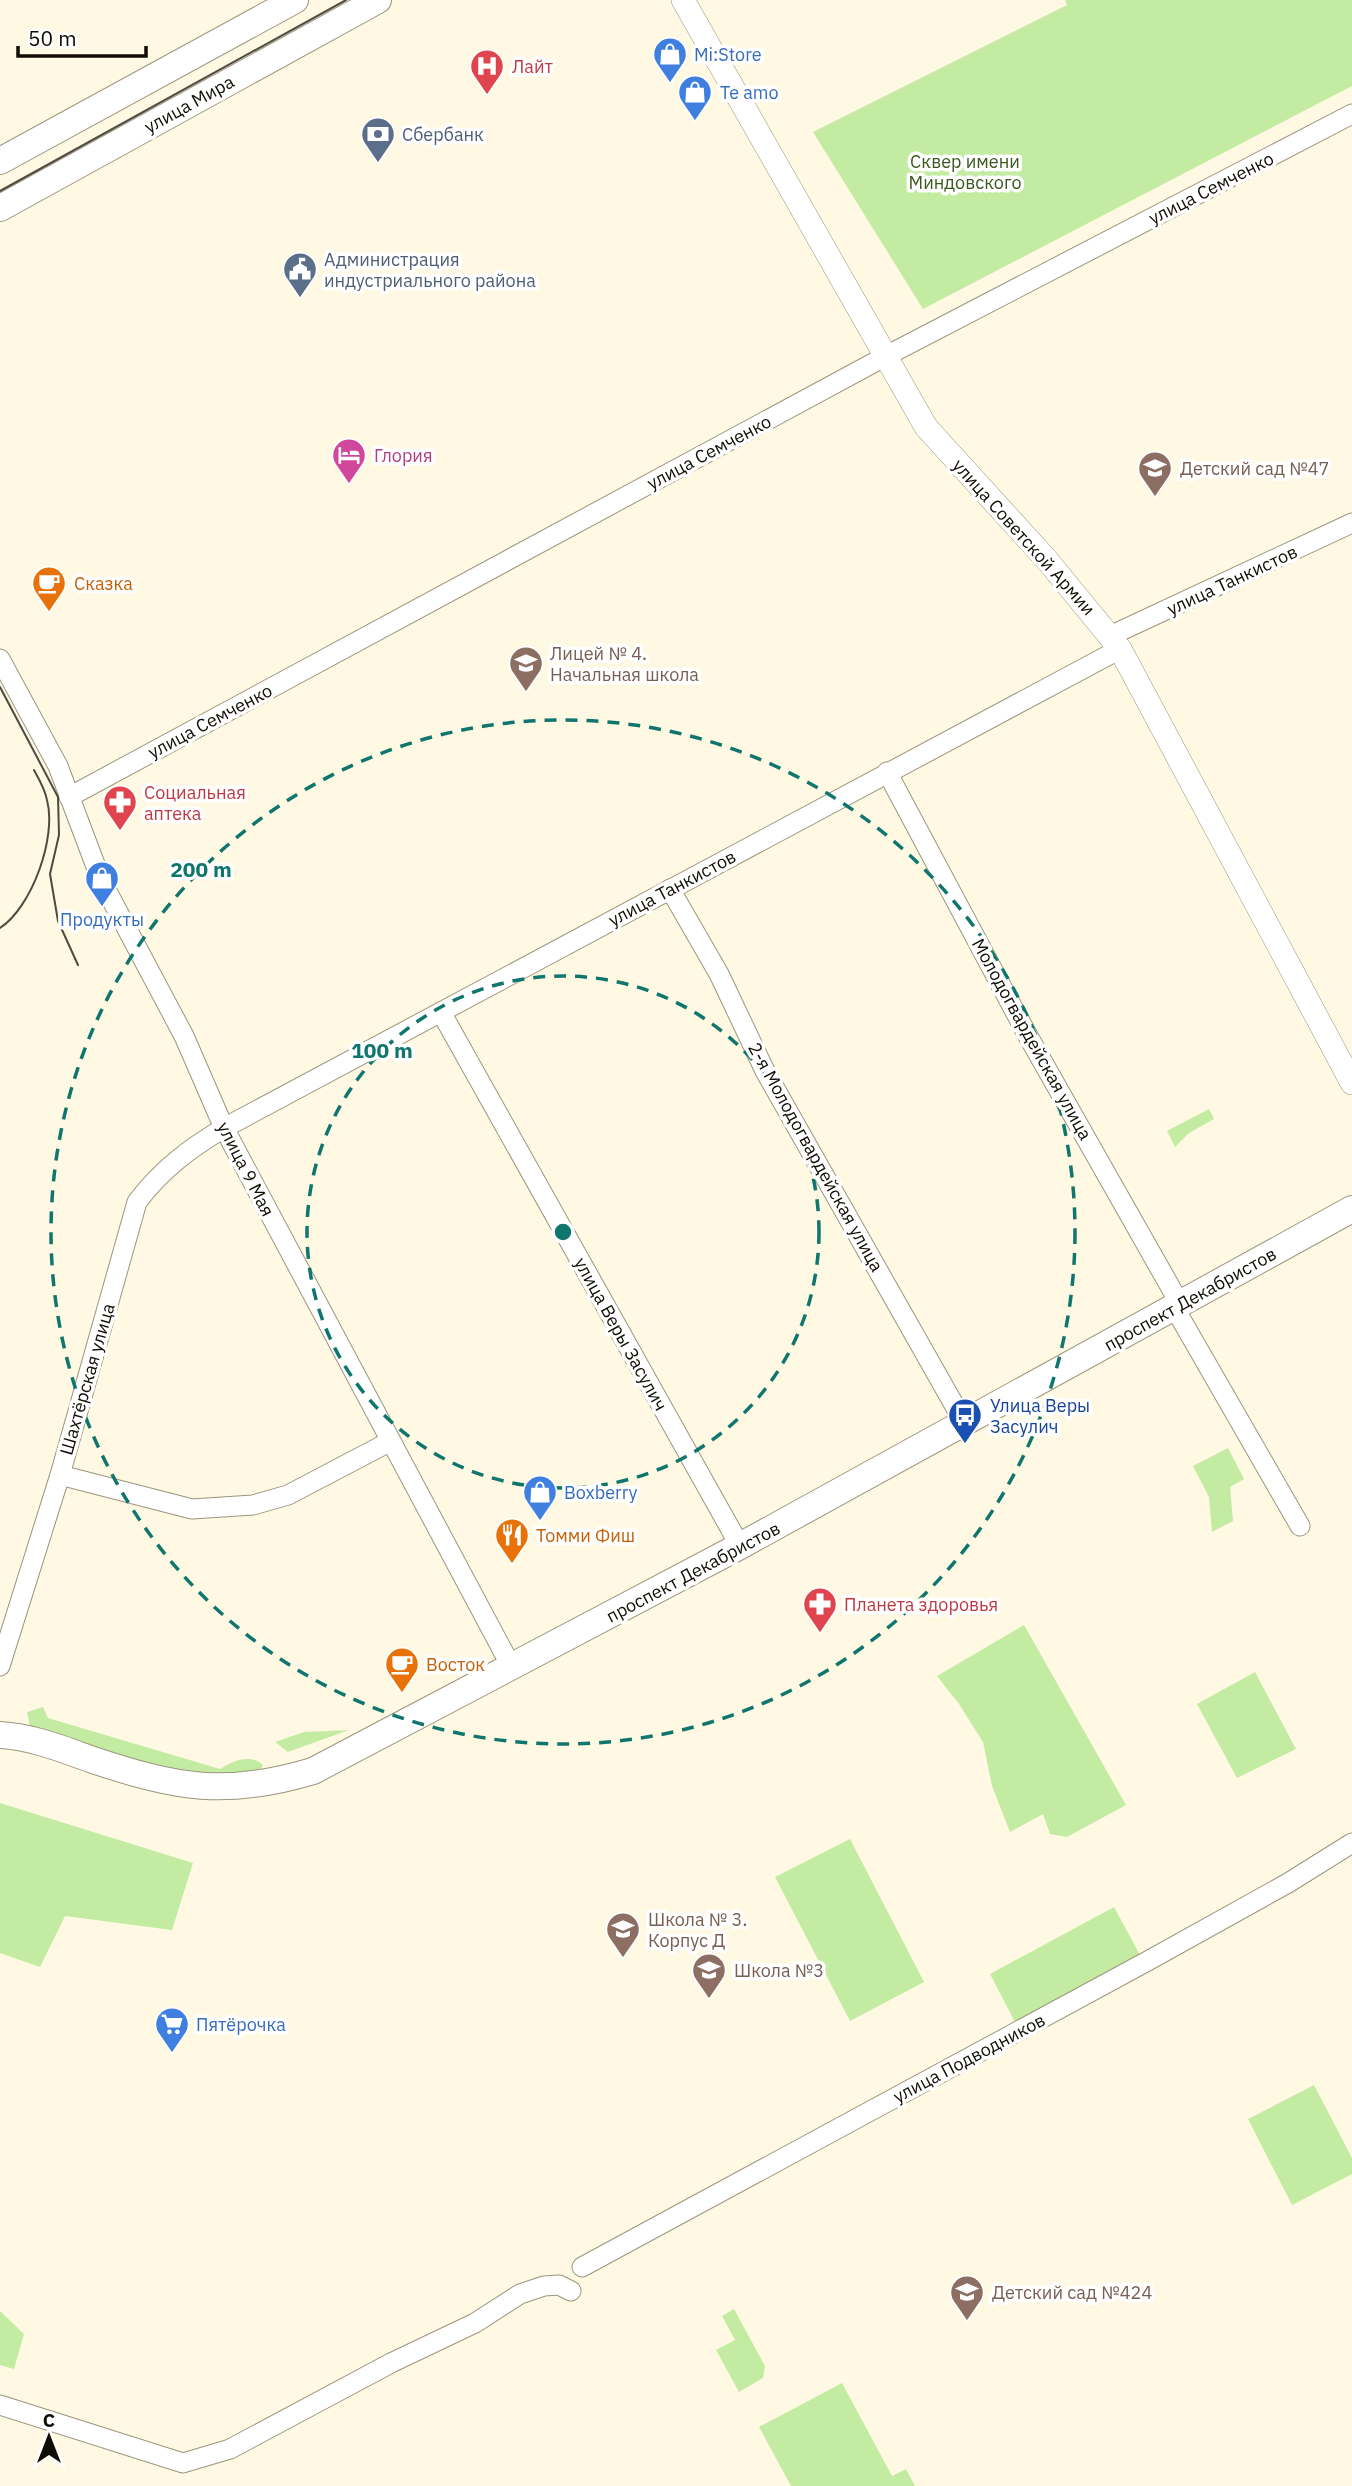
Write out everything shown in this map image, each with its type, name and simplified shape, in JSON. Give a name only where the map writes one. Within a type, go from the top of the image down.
[{"type":"main road","points":[[0,161],[295,0]]},
{"type":"main road","name":"улица Мира","points":[[0,208],[378,0]]},
{"type":"main road","name":"проспект Декабристов","points":[[0,1735],[23,1736],[151,1779],[186,1786],[246,1787],[276,1782],[313,1771],[740,1546],[1352,1209]]},
{"type":"street","name":"улица Советской Армии","points":[[683,0],[926,427],[1116,642],[1352,1083]]},
{"type":"street","name":"улица Семченко","points":[[69,797],[886,356],[1352,114]]},
{"type":"street","name":"улица Танкистов","points":[[224,1128],[887,772],[1116,642],[1352,523]]},
{"type":"street","name":"улица 9 Мая","points":[[0,659],[58,766],[101,880],[184,1036],[224,1128],[389,1442],[512,1668]]},
{"type":"street","name":"Молодогвардейская улица","points":[[887,772],[1028,1036],[1300,1526]]},
{"type":"street","name":"2-я Молодогвардейская улица","points":[[670,889],[719,974],[765,1071],[965,1424]]},
{"type":"street","name":"улица Веры Засулич","points":[[441,1012],[740,1546]]},
{"type":"street","name":"Шахтёрская улица","points":[[0,1666],[61,1475],[137,1202],[154,1179],[185,1152],[224,1128]]},
{"type":"street","points":[[61,1475],[192,1509],[253,1505],[288,1495],[389,1442]]},
{"type":"street","name":"улица Подводников","points":[[582,2267],[1288,1884],[1352,1843]]},
{"type":"street","points":[[0,2405],[183,2463],[230,2449],[391,2363],[475,2323],[520,2294],[544,2286],[559,2285],[571,2291]]},
{"type":"green space","name":"Сквер имени Миндовского","points":[[1065,0],[1352,0],[1352,86],[923,309],[813,132],[1067,5]]},
{"type":"green space","points":[[1209,1109],[1214,1119],[1189,1133],[1175,1147],[1167,1131]]},
{"type":"green space","points":[[1228,1448],[1244,1479],[1230,1487],[1233,1521],[1212,1532],[1209,1497],[1193,1466]]},
{"type":"green space","points":[[1024,1625],[1126,1805],[1067,1837],[1050,1834],[1043,1814],[1010,1832],[992,1786],[983,1742],[937,1676]]},
{"type":"green space","points":[[1255,1672],[1296,1749],[1237,1778],[1197,1704]]},
{"type":"green space","points":[[43,1707],[48,1718],[220,1769],[247,1759],[253,1759],[263,1765],[260,1770],[230,1773],[171,1769],[143,1763],[30,1727],[27,1712]]},
{"type":"green space","points":[[349,1730],[288,1752],[275,1742],[304,1732]]},
{"type":"green space","points":[[0,1803],[193,1863],[172,1930],[65,1916],[40,1967],[0,1953]]},
{"type":"green space","points":[[850,1839],[924,1982],[850,2021],[775,1877]]},
{"type":"green space","points":[[1114,1907],[1140,1955],[1015,2022],[990,1974]]},
{"type":"green space","points":[[1314,2085],[1352,2158],[1352,2174],[1292,2205],[1248,2119]]},
{"type":"green space","points":[[734,2309],[765,2366],[763,2378],[739,2392],[716,2350],[735,2340],[722,2316]]},
{"type":"green space","points":[[0,2311],[24,2334],[14,2369],[0,2365]]},
{"type":"green space","points":[[842,2383],[892,2476],[906,2469],[915,2486],[791,2486],[759,2427]]},
{"type":"tram line","points":[[0,191],[346,0]]},
{"type":"tram line","points":[[0,687],[58,797],[59,835],[50,874],[58,921],[78,965]]},
{"type":"tram line","points":[[0,928],[12,918],[32,888],[45,851],[49,815],[47,800],[34,770]]},
{"type":"place","name":"Mi:Store","points":[[670,84]]},
{"type":"place","name":"Лайт","points":[[487,96]]},
{"type":"place","name":"Te amo","points":[[695,122]]},
{"type":"place","name":"Сбербанк","points":[[378,164]]},
{"type":"place","name":"Администрация индустриального района","points":[[300,299]]},
{"type":"place","name":"Глория","points":[[349,485]]},
{"type":"place","name":"Детский сад №47","points":[[1155,498]]},
{"type":"place","name":"Сказка","points":[[49,613]]},
{"type":"place","name":"Лицей № 4. Начальная школа","points":[[526,693]]},
{"type":"place","name":"Социальная аптека","points":[[120,832]]},
{"type":"place","name":"Продукты","points":[[102,908]]},
{"type":"place","name":"Улица Веры Засулич","points":[[965,1445]]},
{"type":"place","name":"Boxberry","points":[[540,1522]]},
{"type":"place","name":"Томми Фиш","points":[[512,1565]]},
{"type":"place","name":"Планета здоровья","points":[[820,1634]]},
{"type":"place","name":"Восток","points":[[402,1694]]},
{"type":"place","name":"Школа № 3. Корпус Д","points":[[623,1959]]},
{"type":"place","name":"Школа №3","points":[[709,2000]]},
{"type":"place","name":"Пятёрочка","points":[[172,2054]]},
{"type":"place","name":"Детский сад №424","points":[[967,2322]]}]
